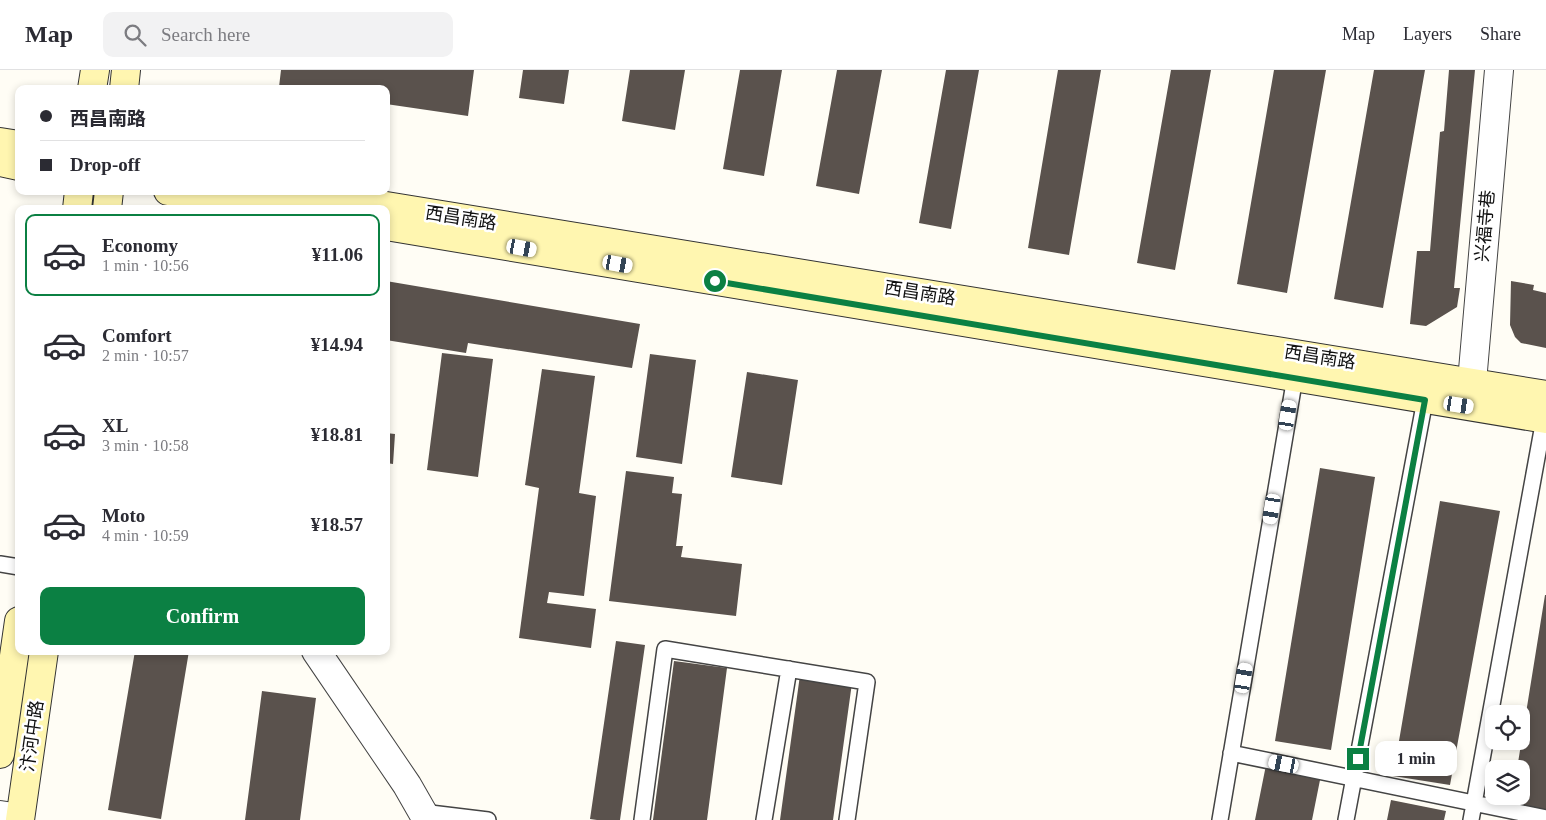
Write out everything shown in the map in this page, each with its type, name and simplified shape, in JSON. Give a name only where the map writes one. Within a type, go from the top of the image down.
[{"type":"street","points":[[92,85],[94,70]]},
{"type":"street","points":[[124,85],[126,70]]},
{"type":"street","name":"兴福寺巷","points":[[1472,382],[1499,70]]},
{"type":"street","points":[[0,142],[15,144]]},
{"type":"street","points":[[0,162],[15,165]]},
{"type":"street","points":[[193,195],[255,205]]},
{"type":"street","name":"西昌南路","points":[[319,195],[380,205]]},
{"type":"street","name":"西昌南路","points":[[390,207],[1472,382],[1545,411]]},
{"type":"street","name":"西昌南路","points":[[390,227],[1425,400],[1545,411]]},
{"type":"street","name":"汴河中路","points":[[0,754],[15,649]]},
{"type":"street","name":"汴河中路","points":[[13,817],[43,655]]},
{"type":"street","points":[[319,655],[408,785],[425,816]]},
{"type":"lane","points":[[1220,820],[1295,377]]},
{"type":"lane","points":[[1346,820],[1425,400]]},
{"type":"lane","points":[[1471,820],[1545,411]]},
{"type":"lane","points":[[0,564],[15,566]]},
{"type":"lane","points":[[642,820],[665,649],[867,682],[847,820]]},
{"type":"lane","points":[[764,820],[789,669]]},
{"type":"lane","points":[[1231,753],[1546,818]]},
{"type":"lane","points":[[425,816],[488,820]]},
{"type":"building","points":[[281,70],[474,70],[468,116],[390,105],[390,85],[279,85]]},
{"type":"building","points":[[523,70],[569,70],[564,104],[519,98]]},
{"type":"building","points":[[630,70],[685,70],[675,130],[622,121]]},
{"type":"building","points":[[740,70],[782,70],[764,176],[723,169]]},
{"type":"building","points":[[837,70],[882,70],[859,194],[816,186]]},
{"type":"building","points":[[946,70],[979,70],[951,229],[919,223]]},
{"type":"building","points":[[1058,70],[1101,70],[1069,255],[1028,248]]},
{"type":"building","points":[[1171,70],[1211,70],[1175,270],[1137,263]]},
{"type":"building","points":[[1274,70],[1326,70],[1287,293],[1237,284]]},
{"type":"building","points":[[1374,70],[1425,70],[1383,308],[1334,299]]},
{"type":"building","points":[[1449,70],[1475,70],[1454,288],[1460,288],[1457,307],[1426,326],[1410,324],[1417,251],[1430,251],[1440,132],[1444,131]]},
{"type":"building","points":[[1511,281],[1534,285],[1533,290],[1546,293],[1546,348],[1521,343],[1515,337],[1510,325]]},
{"type":"building","points":[[390,282],[640,324],[632,368],[468,343],[466,353],[390,341]]},
{"type":"building","points":[[442,353],[493,359],[478,477],[427,470]]},
{"type":"building","points":[[650,354],[696,360],[682,464],[636,457]]},
{"type":"building","points":[[542,369],[595,376],[579,493],[596,496],[584,596],[549,592],[547,603],[596,609],[591,648],[519,638],[539,488],[525,485]]},
{"type":"building","points":[[747,372],[798,380],[782,485],[731,477]]},
{"type":"building","points":[[390,433],[395,434],[393,464],[390,464]]},
{"type":"building","points":[[1320,468],[1375,477],[1331,750],[1275,741]]},
{"type":"building","points":[[626,471],[674,477],[672,493],[682,494],[676,546],[683,546],[681,557],[742,564],[736,616],[609,601]]},
{"type":"building","points":[[1440,501],[1500,511],[1450,785],[1393,776]]},
{"type":"building","points":[[1546,595],[1546,810],[1517,805],[1530,805],[1530,760],[1518,760],[1520,750],[1530,750],[1530,705],[1527,705]]},
{"type":"building","points":[[616,641],[645,645],[620,820],[597,820],[590,819]]},
{"type":"building","points":[[134,655],[188,655],[161,819],[108,810]]},
{"type":"building","points":[[674,661],[727,668],[707,820],[653,820]]},
{"type":"building","points":[[800,675],[852,683],[833,820],[780,820]]},
{"type":"building","points":[[262,691],[316,698],[300,820],[245,820]]},
{"type":"building","points":[[1266,765],[1321,775],[1312,820],[1255,820]]},
{"type":"building","points":[[1391,800],[1446,811],[1444,820],[1387,820]]},
{"type":"route","points":[[715,281],[1425,400],[1358,759]]}]
